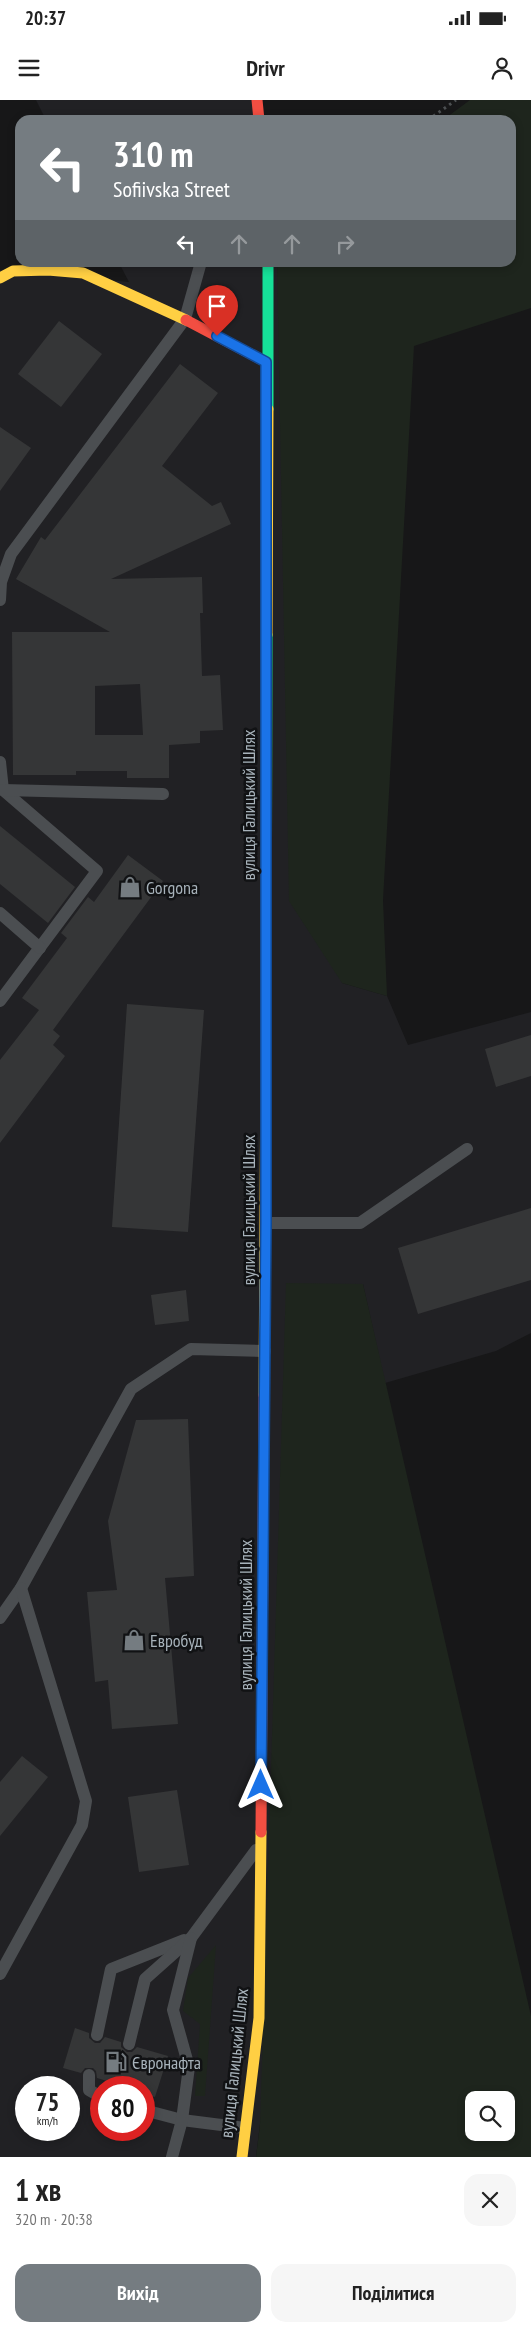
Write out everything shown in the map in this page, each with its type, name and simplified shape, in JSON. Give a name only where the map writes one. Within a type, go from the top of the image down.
[{"type":"main road","points":[[257,100],[258,115]]},
{"type":"main road","name":"вулиця Галицький Шлях","points":[[242,2157],[259,2018],[266,1223],[266,362],[268,267]]},
{"type":"main road","points":[[0,278],[14,271],[48,270],[83,273],[185,319],[266,362]]},
{"type":"lane","points":[[0,600],[1,582],[10,554],[185,319],[200,267]]},
{"type":"lane","points":[[0,762],[3,790],[97,871],[0,1001]]},
{"type":"lane","points":[[3,790],[163,794]]},
{"type":"lane","points":[[0,913],[40,948]]},
{"type":"lane","points":[[266,1223],[360,1223],[467,1149]]},
{"type":"lane","points":[[0,1618],[21,1588],[131,1389],[191,1349],[265,1350]]},
{"type":"lane","points":[[0,1974],[82,1825],[86,1801],[21,1588]]},
{"type":"lane","points":[[129,2044],[144,1979],[190,1938],[261,1844]]},
{"type":"lane","points":[[97,2035],[111,1969],[190,1938]]},
{"type":"lane","points":[[172,2157],[182,2120],[189,2067],[173,2010],[190,1938]]},
{"type":"lane","points":[[89,2076],[90,2090]]},
{"type":"lane","points":[[155,2113],[182,2120],[246,2128]]},
{"type":"path","points":[[435,115],[456,100]]},
{"type":"shaded area","points":[[36,100],[261,100],[263,115],[44,115]]},
{"type":"shaded area","points":[[470,100],[531,100],[531,308],[414,346],[383,900],[387,996],[342,983],[289,901],[277,267],[516,267],[516,115],[450,115]]},
{"type":"shaded area","points":[[121,267],[277,267],[342,983],[387,996],[408,1045],[531,1012],[531,1333],[496,1351],[385,1383],[363,1284],[256,2157],[0,2157],[0,270],[129,282]]},
{"type":"shaded area","points":[[286,1283],[363,1284],[531,2016],[531,2157],[256,2157],[260,2125]]},
{"type":"shaded area","points":[[216,1945],[205,2096],[195,2096],[200,2024],[183,2011],[188,1978]]},
{"type":"building","points":[[59,321],[102,354],[61,407],[18,374]]},
{"type":"building","points":[[180,364],[218,393],[162,466],[212,506],[221,502],[231,524],[111,579],[202,577],[203,613],[200,613],[202,676],[220,675],[223,730],[200,731],[200,743],[169,745],[169,778],[127,778],[127,771],[76,771],[76,775],[13,775],[12,632],[110,632],[16,579],[41,537],[45,540]],"holes":[[[140,684],[143,735],[95,735],[95,686]]]},
{"type":"building","points":[[0,427],[31,448],[0,491]]},
{"type":"building","points":[[0,826],[75,887],[48,923],[0,884]]},
{"type":"building","points":[[128,855],[163,881],[53,1030],[60,1036],[53,1045],[65,1056],[0,1143],[0,1060],[39,1010],[22,998],[67,938],[61,933],[88,897],[94,902]]},
{"type":"building","points":[[127,1004],[204,1010],[188,1232],[112,1227]]},
{"type":"building","points":[[531,1035],[531,1076],[496,1087],[485,1049]]},
{"type":"building","points":[[531,1208],[531,1280],[418,1314],[398,1248]]},
{"type":"building","points":[[186,1290],[189,1321],[155,1325],[151,1295]]},
{"type":"building","points":[[188,1419],[194,1576],[165,1578],[178,1724],[112,1729],[108,1680],[95,1682],[87,1592],[117,1590],[108,1521],[136,1420]]},
{"type":"building","points":[[22,1756],[48,1777],[0,1836],[0,1782]]},
{"type":"building","points":[[177,1790],[189,1865],[139,1872],[128,1797]]},
{"type":"building","name":"Євронафта","points":[[75,2028],[89,2033],[89,2038],[95,2043],[100,2043],[105,2037],[121,2042],[121,2047],[127,2052],[132,2052],[137,2047],[168,2056],[155,2097],[155,2076],[97,2076],[93,2068],[85,2068],[81,2073],[63,2068]]},
{"type":"traffic: fast","points":[[268,267],[268,409]]},
{"type":"traffic: fast","points":[[266,1048],[267,635]]},
{"type":"traffic: slow","points":[[0,278],[13,271],[48,270],[83,273],[186,320]]},
{"type":"traffic: slow","points":[[267,635],[268,409]]},
{"type":"traffic: slow","points":[[264,1395],[266,1048]]},
{"type":"traffic: slow","points":[[242,2157],[259,2018],[261,1832]]},
{"type":"traffic: jam","points":[[257,100],[258,115]]},
{"type":"traffic: jam","points":[[186,320],[266,362]]},
{"type":"traffic: jam","points":[[261,1832],[264,1395]]},
{"type":"place","name":"Gorgona","points":[[130,887]]},
{"type":"place","name":"Евробуд","points":[[134,1640]]},
{"type":"place","name":"Євронафта","points":[[116,2062]]},
{"type":"route","points":[[217,336],[266,362],[266,1223],[261,1785]]}]
